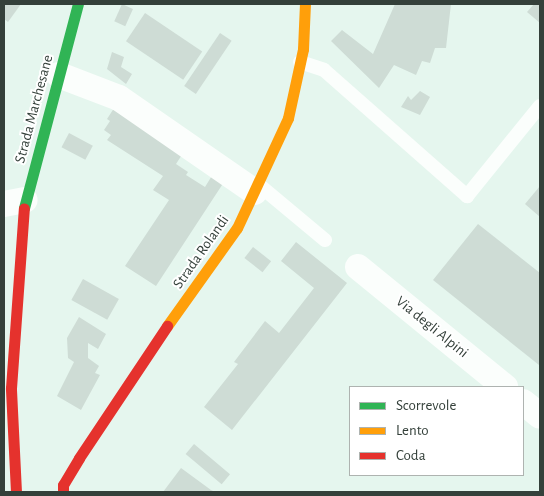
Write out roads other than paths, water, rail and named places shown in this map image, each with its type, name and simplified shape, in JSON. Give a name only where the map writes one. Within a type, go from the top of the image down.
[{"type":"street","name":"Strada Marchesane","points":[[16,492],[11,388],[14,202],[59,75],[78,4]]},
{"type":"street","name":"Strada Rolandi","points":[[62,492],[63,485],[79,458],[160,335],[237,228],[257,189],[288,118],[300,62],[305,4]]},
{"type":"street","points":[[59,75],[120,98],[257,189]]},
{"type":"street","name":"Via degli Alpini","points":[[358,267],[504,386]]},
{"type":"street","points":[[524,403],[540,416]]},
{"type":"lane","points":[[300,62],[324,70],[467,196],[540,106]]},
{"type":"lane","points":[[257,189],[325,240]]}]
